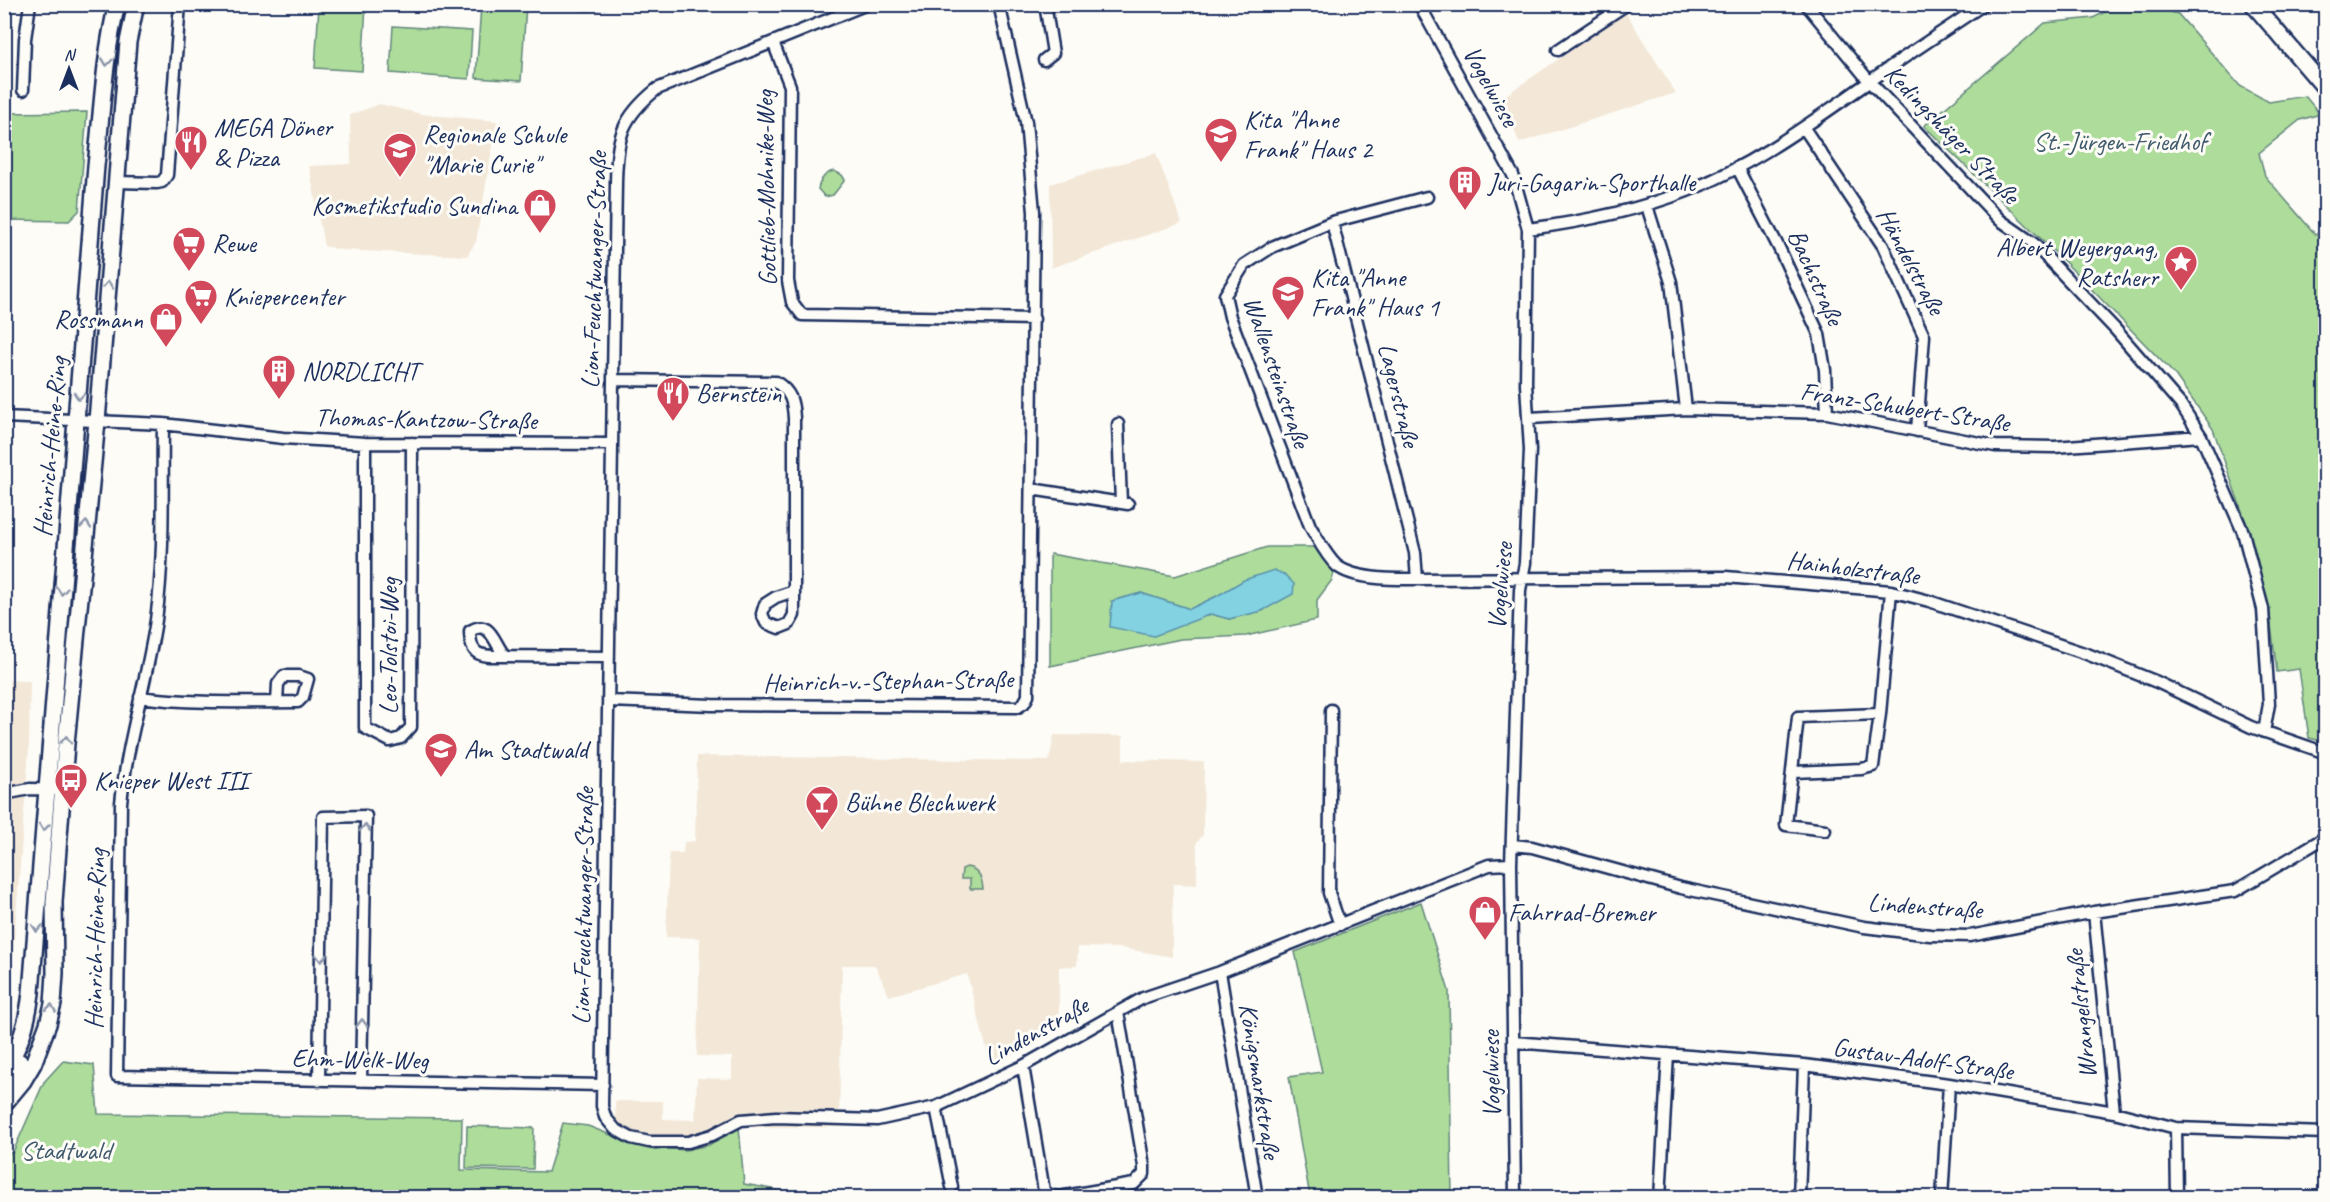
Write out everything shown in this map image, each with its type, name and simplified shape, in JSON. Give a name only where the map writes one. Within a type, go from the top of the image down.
[{"type":"main road","name":"Heinrich-Heine-Ring","points":[[29,1011],[102,108],[110,34],[117,4]]},
{"type":"main road","name":"Heinrich-Heine-Ring","points":[[4,1104],[23,1081],[33,1064],[48,1024],[53,996],[56,957],[54,903],[74,637],[97,420],[128,42],[136,4]]},
{"type":"main road","points":[[2253,4],[2292,47],[2325,89]]},
{"type":"main road","name":"Heinrich-Heine-Ring","points":[[104,90],[111,89],[114,92],[112,130],[117,174]]},
{"type":"main road","name":"Heinrich-Heine-Ring","points":[[102,108],[106,134],[107,181],[117,174]]},
{"type":"main road","points":[[4,1069],[20,1039],[29,1011]]},
{"type":"main road","points":[[4,1084],[22,1057],[33,1032],[29,1011]]},
{"type":"street","points":[[23,90],[25,39],[30,4]]},
{"type":"street","points":[[117,174],[157,183],[162,182],[167,175],[180,4]]},
{"type":"street","name":"Lion-Feuchtwanger-Straße","points":[[603,1085],[618,146],[624,126],[632,112],[657,89],[867,4]]},
{"type":"street","name":"Heinrich-v.-Stephan-Straße","points":[[609,701],[712,705],[1018,707],[1028,696],[1034,212],[1030,152],[1020,90],[999,4]]},
{"type":"street","points":[[1044,60],[1053,52],[1045,4]]},
{"type":"street","name":"Vogelwiese","points":[[1419,4],[1513,175],[1528,229],[1526,384],[1530,418],[1528,517],[1525,563],[1521,578],[1511,864],[1515,1197]]},
{"type":"street","points":[[1558,50],[1627,4]]},
{"type":"street","name":"Kedingshäger Straße","points":[[1806,4],[1869,81],[2000,220],[2032,243],[2115,328],[2181,405],[2201,436],[2243,532],[2263,609],[2269,704],[2264,732]]},
{"type":"street","points":[[1528,229],[1575,223],[1647,206],[1689,191],[1737,167],[1804,128],[1869,81],[1983,5]]},
{"type":"street","name":"Gottlieb-Mohnike-Weg","points":[[773,42],[790,86],[788,281],[792,303],[802,315],[1034,319]]},
{"type":"street","name":"Händelstraße","points":[[1804,128],[1883,246],[1924,336],[1917,431]]},
{"type":"street","name":"Bachstraße","points":[[1737,167],[1780,250],[1819,334],[1825,370],[1827,413]]},
{"type":"street","name":"Wallensteinstraße","points":[[1417,579],[1355,574],[1338,566],[1327,555],[1306,516],[1230,317],[1225,295],[1244,265],[1272,247],[1332,222],[1427,197]]},
{"type":"street","points":[[1647,206],[1671,282],[1686,409]]},
{"type":"street","name":"Lagerstraße","points":[[1332,222],[1415,553],[1417,579]]},
{"type":"street","points":[[614,380],[776,382],[785,388],[793,400],[794,418],[794,591]]},
{"type":"street","name":"Franz-Schubert-Straße","points":[[1530,418],[1686,409],[1827,413],[1995,446],[2019,447],[2076,446],[2201,436]]},
{"type":"street","name":"Thomas-Kantzow-Straße","points":[[4,417],[163,424],[275,438],[365,443],[612,444]]},
{"type":"street","name":"Heinrich-Heine-Ring","points":[[117,1076],[121,803],[125,766],[153,637],[159,590],[163,424]]},
{"type":"street","points":[[1030,489],[1124,504],[1118,424]]},
{"type":"street","name":"Leo-Tolstoi-Weg","points":[[365,443],[365,728],[390,741],[401,738],[411,727],[412,443]]},
{"type":"street","name":"Hainholzstraße","points":[[1417,579],[1726,577],[1891,591],[1929,601],[2087,654],[2157,681],[2264,732],[2325,753]]},
{"type":"street","points":[[1794,772],[1862,769],[1873,766],[1891,591]]},
{"type":"street","points":[[505,656],[609,657]]},
{"type":"street","points":[[140,697],[162,700],[277,702]]},
{"type":"street","points":[[1331,710],[1329,893],[1340,925]]},
{"type":"street","points":[[1825,830],[1786,825],[1794,772],[1798,717],[1880,714]]},
{"type":"street","points":[[4,794],[30,789],[63,790]]},
{"type":"street","points":[[319,1081],[323,817],[366,816],[361,1081]]},
{"type":"street","name":"Lindenstraße","points":[[1512,845],[1532,847],[1681,888],[1864,927],[1970,936],[2094,912],[2235,891],[2325,837]]},
{"type":"street","name":"Lindenstraße","points":[[603,1085],[602,1106],[605,1118],[615,1129],[642,1142],[688,1142],[712,1135],[741,1120],[776,1117],[877,1120],[936,1107],[1023,1066],[1143,998],[1220,972],[1489,865],[1511,864]]},
{"type":"street","name":"Wrangelstraße","points":[[2094,912],[2114,1112]]},
{"type":"street","name":"Königsmarkstraße","points":[[1220,972],[1257,1197]]},
{"type":"street","points":[[1023,1066],[1044,1191],[1059,1197],[1134,1184],[1144,1174],[1144,1166],[1118,1012]]},
{"type":"street","name":"Gustav-Adolf-Straße","points":[[1512,1042],[1804,1065],[1949,1084],[2114,1112],[2176,1128],[2325,1133]]},
{"type":"street","points":[[1660,1197],[1668,1054]]},
{"type":"street","points":[[1798,1197],[1804,1065]]},
{"type":"street","name":"Ehm-Welk-Weg","points":[[117,1076],[603,1085]]},
{"type":"street","points":[[1942,1197],[1949,1084]]},
{"type":"street","points":[[936,1107],[952,1187]]},
{"type":"street","points":[[2176,1128],[2177,1197]]},
{"type":"shaded area","points":[[1626,13],[1676,93],[1519,143],[1503,97]]},
{"type":"shaded area","name":"Regionale Schule \"Marie Curie\"","points":[[380,104],[421,114],[497,121],[476,242],[467,256],[341,250],[324,246],[309,166],[351,164],[350,115]]},
{"type":"shaded area","points":[[1156,153],[1182,223],[1051,268],[1050,184]]},
{"type":"shaded area","points":[[5,680],[30,681],[29,749],[12,968],[5,1016]]},
{"type":"shaded area","points":[[1054,735],[1123,736],[1123,760],[1204,762],[1203,835],[1197,842],[1197,885],[1173,884],[1172,957],[1121,948],[1078,947],[1077,966],[1059,967],[1059,1030],[991,1066],[967,974],[889,996],[875,965],[842,965],[839,1127],[735,1127],[709,1146],[685,1150],[639,1146],[616,1137],[615,1101],[663,1101],[663,1119],[695,1120],[697,1078],[732,1079],[732,1057],[697,1056],[700,938],[666,937],[669,853],[683,853],[684,842],[695,841],[697,756],[1049,761]]},
{"type":"green space","name":"St.-Jürgen-Friedhof","points":[[2121,4],[2145,5],[2178,14],[2240,86],[2269,102],[2305,96],[2320,114],[2300,120],[2259,153],[2265,176],[2315,234],[2325,232],[2325,742],[2309,738],[2299,669],[2277,672],[2269,609],[2249,531],[2213,429],[2175,375],[2064,261],[1924,126],[2045,23],[2093,18]]},
{"type":"green space","points":[[319,5],[366,5],[362,71],[315,68]]},
{"type":"green space","points":[[481,5],[526,5],[521,81],[476,78]]},
{"type":"green space","points":[[393,26],[472,31],[469,79],[390,73]]},
{"type":"green space","points":[[87,112],[79,211],[69,221],[5,220],[5,113]]},
{"type":"green space","points":[[834,171],[842,175],[845,180],[833,195],[825,197],[818,189],[821,180],[825,175]]},
{"type":"green space","points":[[1267,547],[1315,547],[1331,565],[1334,573],[1332,580],[1317,600],[1317,620],[1246,636],[1181,639],[1050,666],[1050,554],[1175,576]],"holes":[[[1141,593],[1190,609],[1217,596],[1262,611],[1229,619],[1211,614],[1187,622],[1112,601]]]},
{"type":"green space","points":[[967,867],[979,875],[983,889],[970,889],[970,879],[961,879],[962,869]]},
{"type":"green space","points":[[1421,902],[1449,991],[1452,1197],[1310,1197],[1289,1077],[1322,1072],[1295,952]]},
{"type":"green space","name":"Stadtwald","points":[[63,1061],[94,1065],[98,1114],[462,1118],[461,1170],[548,1172],[563,1123],[588,1126],[639,1146],[685,1150],[709,1145],[735,1127],[739,1127],[744,1184],[817,1197],[5,1198],[5,1156],[13,1152],[44,1082]]},
{"type":"green space","points":[[467,1126],[534,1128],[533,1169],[466,1168]]},
{"type":"water","points":[[565,5],[618,5],[585,11]]},
{"type":"water","points":[[1274,570],[1286,576],[1294,584],[1293,594],[1262,611],[1229,619],[1211,614],[1154,636],[1110,627],[1112,601],[1141,593],[1190,609],[1244,580]]},
{"type":"place","name":"Kita \"Anne Frank\" Haus 2","points":[[1221,163]]},
{"type":"place","name":"MEGA Döner & Pizza","points":[[191,171]]},
{"type":"place","name":"Regionale Schule \"Marie Curie\"","points":[[400,178]]},
{"type":"place","name":"Juri-Gagarin-Sporthalle","points":[[1465,211]]},
{"type":"place","name":"Kosmetikstudio Sundina","points":[[540,234]]},
{"type":"place","name":"Rewe","points":[[189,272]]},
{"type":"place","name":"Albert Weyergang, Ratsherr","points":[[2181,291]]},
{"type":"place","name":"Kita \"Anne Frank\" Haus 1","points":[[1288,321]]},
{"type":"place","name":"Kniepercenter","points":[[201,325]]},
{"type":"place","name":"Rossmann","points":[[166,348]]},
{"type":"place","name":"NORDLICHT","points":[[279,400]]},
{"type":"place","name":"Bernstein","points":[[673,422]]},
{"type":"place","name":"Am Stadtwald","points":[[441,778]]},
{"type":"place","name":"Knieper West III","points":[[71,809]]},
{"type":"place","name":"Bühne Blechwerk","points":[[822,831]]},
{"type":"place","name":"Fahrrad-Bremer","points":[[1485,941]]}]
